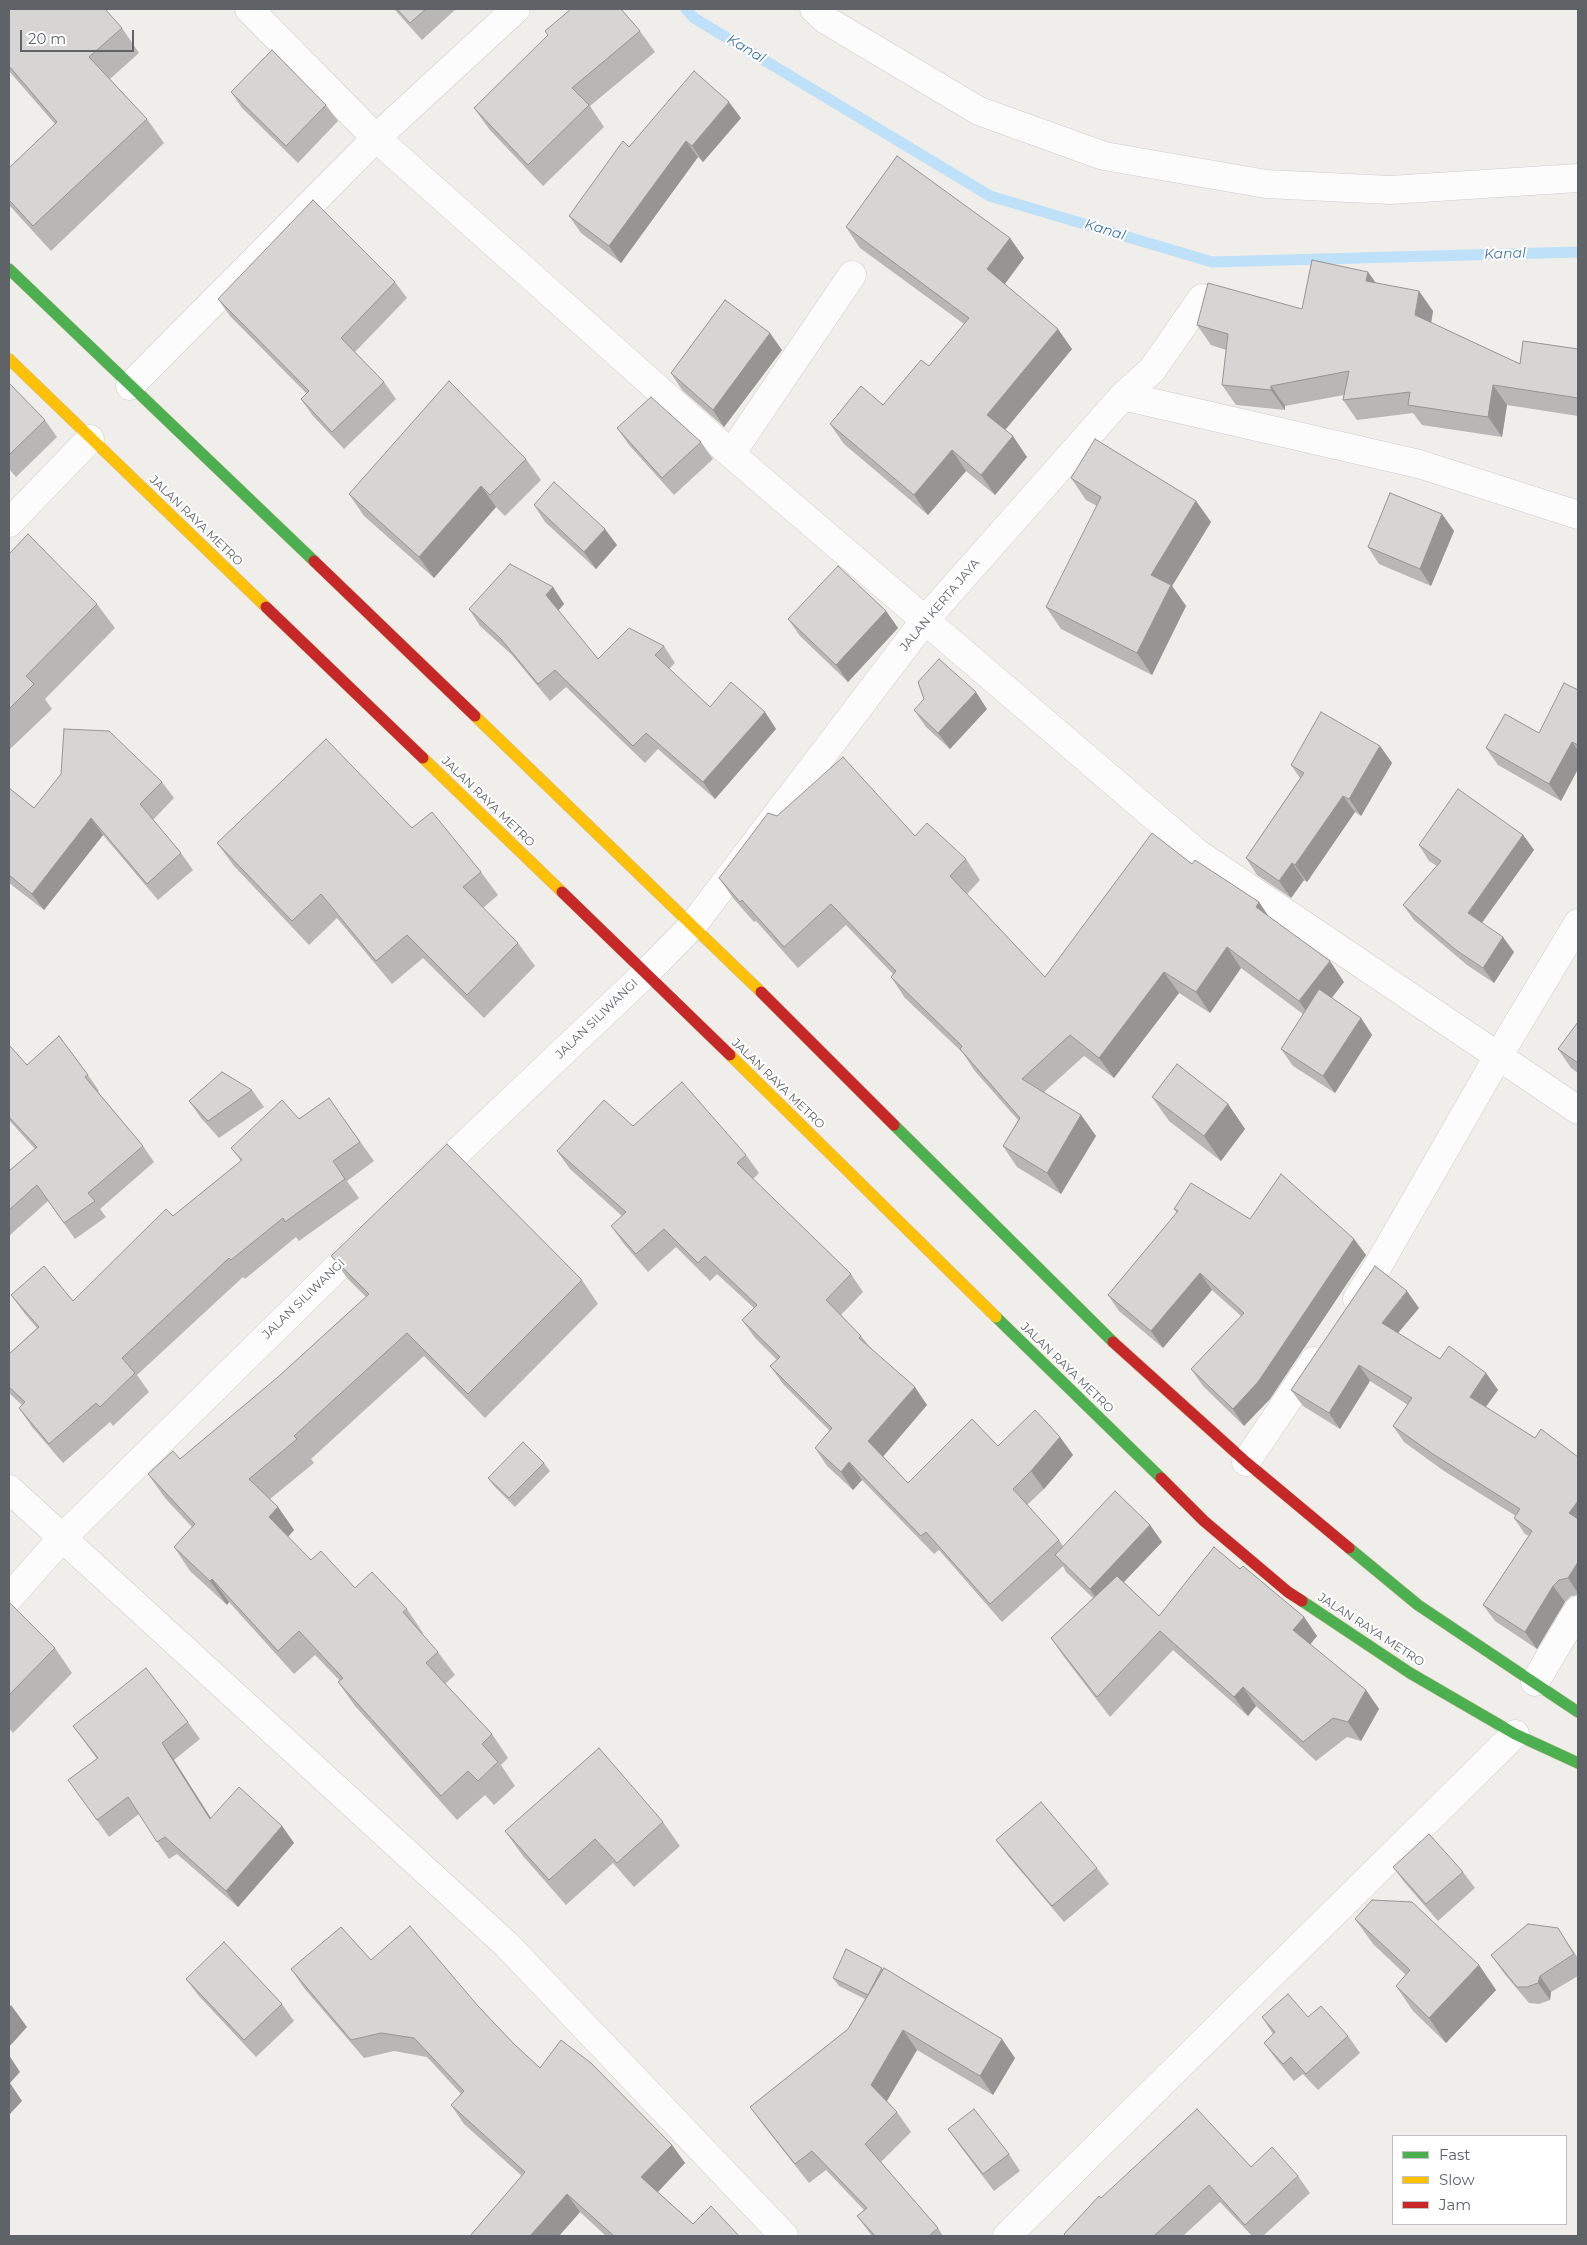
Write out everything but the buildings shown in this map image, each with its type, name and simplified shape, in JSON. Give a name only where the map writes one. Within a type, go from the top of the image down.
[{"type":"highway","points":[[9,269],[693,925],[1100,1330],[1246,1462],[1418,1605],[1578,1712]]},
{"type":"highway","name":"JALAN RAYA METRO","points":[[9,359],[646,973],[1204,1521],[1288,1592],[1410,1673],[1515,1734],[1578,1763]]},
{"type":"street","points":[[249,9],[376,138],[732,454],[1197,853],[1578,1110]]},
{"type":"street","points":[[130,386],[376,138],[516,9]]},
{"type":"street","points":[[814,9],[826,20],[979,111],[1104,156],[1266,184],[1380,190],[1578,178]]},
{"type":"street","points":[[732,454],[852,275]]},
{"type":"street","name":"JALAN KERTA JAYA","points":[[693,925],[924,620],[1123,396],[1152,370],[1202,298]]},
{"type":"street","points":[[1123,396],[1419,464],[1578,515]]},
{"type":"street","points":[[9,523],[90,439]]},
{"type":"street","points":[[1343,1319],[1375,1271],[1499,1055],[1578,924]]},
{"type":"street","name":"JALAN SILIWANGI","points":[[408,1199],[646,973],[693,925]]},
{"type":"street","name":"JALAN SILIWANGI","points":[[9,1598],[62,1538],[386,1220]]},
{"type":"street","points":[[1246,1462],[1327,1343]]},
{"type":"street","points":[[9,1489],[507,1944],[784,2236]]},
{"type":"street","points":[[1535,1682],[1578,1610]]},
{"type":"street","points":[[1007,2236],[1515,1734]]},
{"type":"waterway","name":"Kanal","points":[[686,9],[694,18],[990,196],[1212,262],[1578,252]]},
{"type":"traffic: fast","points":[[9,269],[314,561]]},
{"type":"traffic: fast","points":[[894,1125],[1113,1342]]},
{"type":"traffic: fast","points":[[996,1317],[1161,1478]]},
{"type":"traffic: fast","points":[[1349,1548],[1418,1605],[1578,1712]]},
{"type":"traffic: fast","points":[[1302,1601],[1410,1673],[1515,1734],[1578,1763]]},
{"type":"traffic: slow","points":[[9,359],[266,607]]},
{"type":"traffic: slow","points":[[475,716],[761,992]]},
{"type":"traffic: slow","points":[[423,758],[562,892]]},
{"type":"traffic: slow","points":[[730,1055],[996,1317]]},
{"type":"traffic: jam","points":[[314,561],[475,716]]},
{"type":"traffic: jam","points":[[266,607],[423,758]]},
{"type":"traffic: jam","points":[[562,892],[730,1055]]},
{"type":"traffic: jam","points":[[761,992],[894,1125]]},
{"type":"traffic: jam","points":[[1113,1342],[1246,1462],[1349,1548]]},
{"type":"traffic: jam","points":[[1161,1478],[1204,1521],[1288,1592],[1302,1601]]}]
